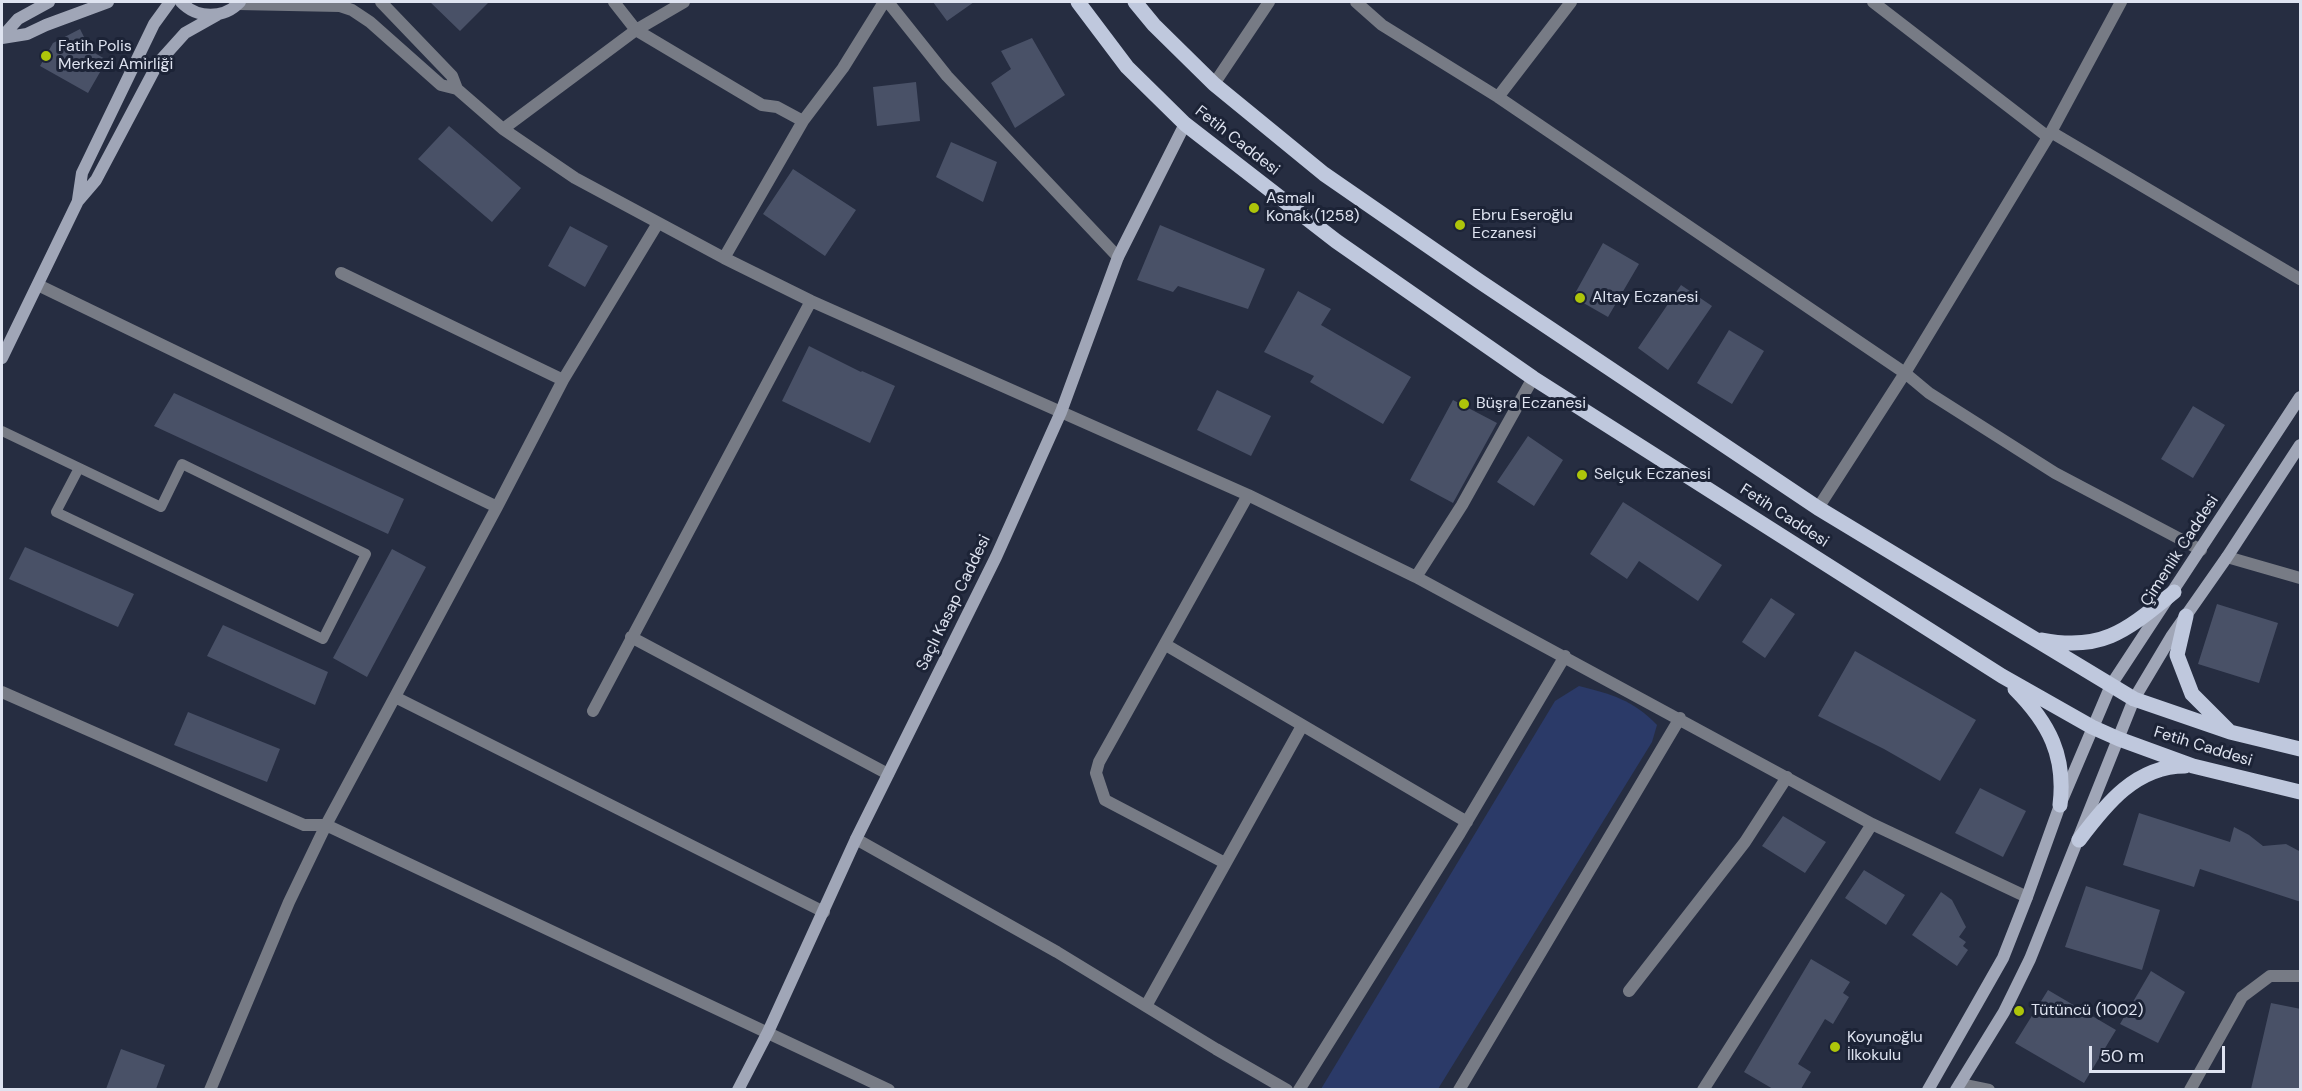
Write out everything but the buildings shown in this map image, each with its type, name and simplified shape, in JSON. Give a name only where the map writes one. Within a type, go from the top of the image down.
[{"type":"main road","name":"Fetih Caddesi","points":[[1078,2],[1127,67],[1185,124],[1336,241],[1533,378],[2002,676],[2092,727],[2193,766],[2301,792]]},
{"type":"main road","name":"Fetih Caddesi","points":[[1135,2],[1154,25],[1214,84],[1324,174],[1818,508],[2134,699],[2230,732],[2301,749]]},
{"type":"main road","points":[[2020,630],[2040,639],[2066,644],[2092,643],[2122,631],[2174,592]]},
{"type":"main road","points":[[2186,616],[2177,655],[2192,694],[2230,732]]},
{"type":"main road","points":[[2002,676],[2035,711],[2054,744],[2060,761],[2063,782],[2060,805]]},
{"type":"main road","points":[[2079,840],[2102,810],[2119,792],[2136,779],[2173,766],[2193,766]]},
{"type":"street","points":[[2,38],[18,19],[49,2]]},
{"type":"street","points":[[2,38],[27,34],[108,2]]},
{"type":"street","points":[[78,201],[82,173],[154,24],[170,2]]},
{"type":"street","points":[[181,2],[193,11],[205,15],[218,15]]},
{"type":"street","points":[[381,2],[452,76],[457,89]]},
{"type":"street","points":[[614,2],[636,30],[762,105],[777,106],[803,121]]},
{"type":"street","points":[[503,129],[636,30],[684,2]]},
{"type":"street","points":[[724,258],[803,121],[843,68],[886,2],[947,76],[1118,257]]},
{"type":"street","points":[[1214,84],[1269,2]]},
{"type":"street","points":[[1356,2],[1382,25],[1498,97],[1905,373],[1929,393],[2055,473],[2201,550]]},
{"type":"street","points":[[1498,97],[1571,2]]},
{"type":"street","points":[[1873,2],[2049,135],[2301,279]]},
{"type":"street","points":[[1818,508],[1905,373],[2049,135],[2121,2]]},
{"type":"street","points":[[2,354],[78,201],[96,180],[158,63],[185,33],[229,11],[239,3],[340,6],[352,10],[370,22],[441,85],[457,89],[503,129],[575,178],[724,258],[811,301],[1248,495],[1416,577],[1872,824],[2028,897]]},
{"type":"street","name":"Saçlı Kasap Caddesi","points":[[738,1089],[768,1032],[856,839],[996,557],[1061,412],[1118,257],[1185,124]]},
{"type":"street","points":[[210,1089],[289,902],[326,825],[563,380],[658,223]]},
{"type":"street","points":[[341,273],[563,380]]},
{"type":"street","points":[[38,285],[497,507]]},
{"type":"street","points":[[593,711],[811,301]]},
{"type":"street","points":[[1416,577],[1462,505],[1533,378]]},
{"type":"street","name":"Çimenlik Caddesi","points":[[1928,1089],[1990,984],[2016,929],[2060,805],[2111,686],[2301,397]]},
{"type":"street","points":[[1989,1089],[1958,1087],[2018,986],[2079,840],[2134,699],[2186,616],[2228,557],[2301,445]]},
{"type":"street","points":[[1225,863],[1105,800],[1096,773],[1099,762],[1248,495]]},
{"type":"street","points":[[2228,557],[2301,578]]},
{"type":"street","points":[[631,637],[888,774]]},
{"type":"street","points":[[1166,645],[1467,822]]},
{"type":"street","points":[[1299,1089],[1467,822],[1565,656]]},
{"type":"street","points":[[2,692],[304,825],[326,825],[889,1089]]},
{"type":"street","points":[[395,697],[824,912]]},
{"type":"street","points":[[1459,1089],[1680,718]]},
{"type":"street","points":[[1146,1006],[1302,726]]},
{"type":"street","points":[[1629,991],[1745,842],[1787,777]]},
{"type":"street","points":[[1703,1089],[1872,824]]},
{"type":"street","points":[[856,839],[1057,952],[1216,1050],[1287,1089]]},
{"type":"street","points":[[2190,1089],[2242,997],[2270,976],[2301,976]]},
{"type":"lane","points":[[2,431],[161,507],[182,464],[366,554],[323,639],[56,512],[79,468]]},
{"type":"shaded area","points":[[1579,686],[1611,695],[1639,709],[1657,725],[1652,742],[1438,1089],[1321,1089],[1555,701]]},
{"type":"place","name":"Fatih Polis Merkezi Amirliği","points":[[46,56]]},
{"type":"place","name":"Asmalı Konak (1258)","points":[[1254,208]]},
{"type":"place","name":"Ebru Eseroğlu Eczanesi","points":[[1460,225]]},
{"type":"place","name":"Altay Eczanesi","points":[[1580,298]]},
{"type":"place","name":"Büşra Eczanesi","points":[[1464,404]]},
{"type":"place","name":"Selçuk Eczanesi","points":[[1582,475]]},
{"type":"place","name":"Tütüncü (1002)","points":[[2019,1011]]},
{"type":"place","name":"Koyunoğlu İlkokulu","points":[[1835,1047]]}]
